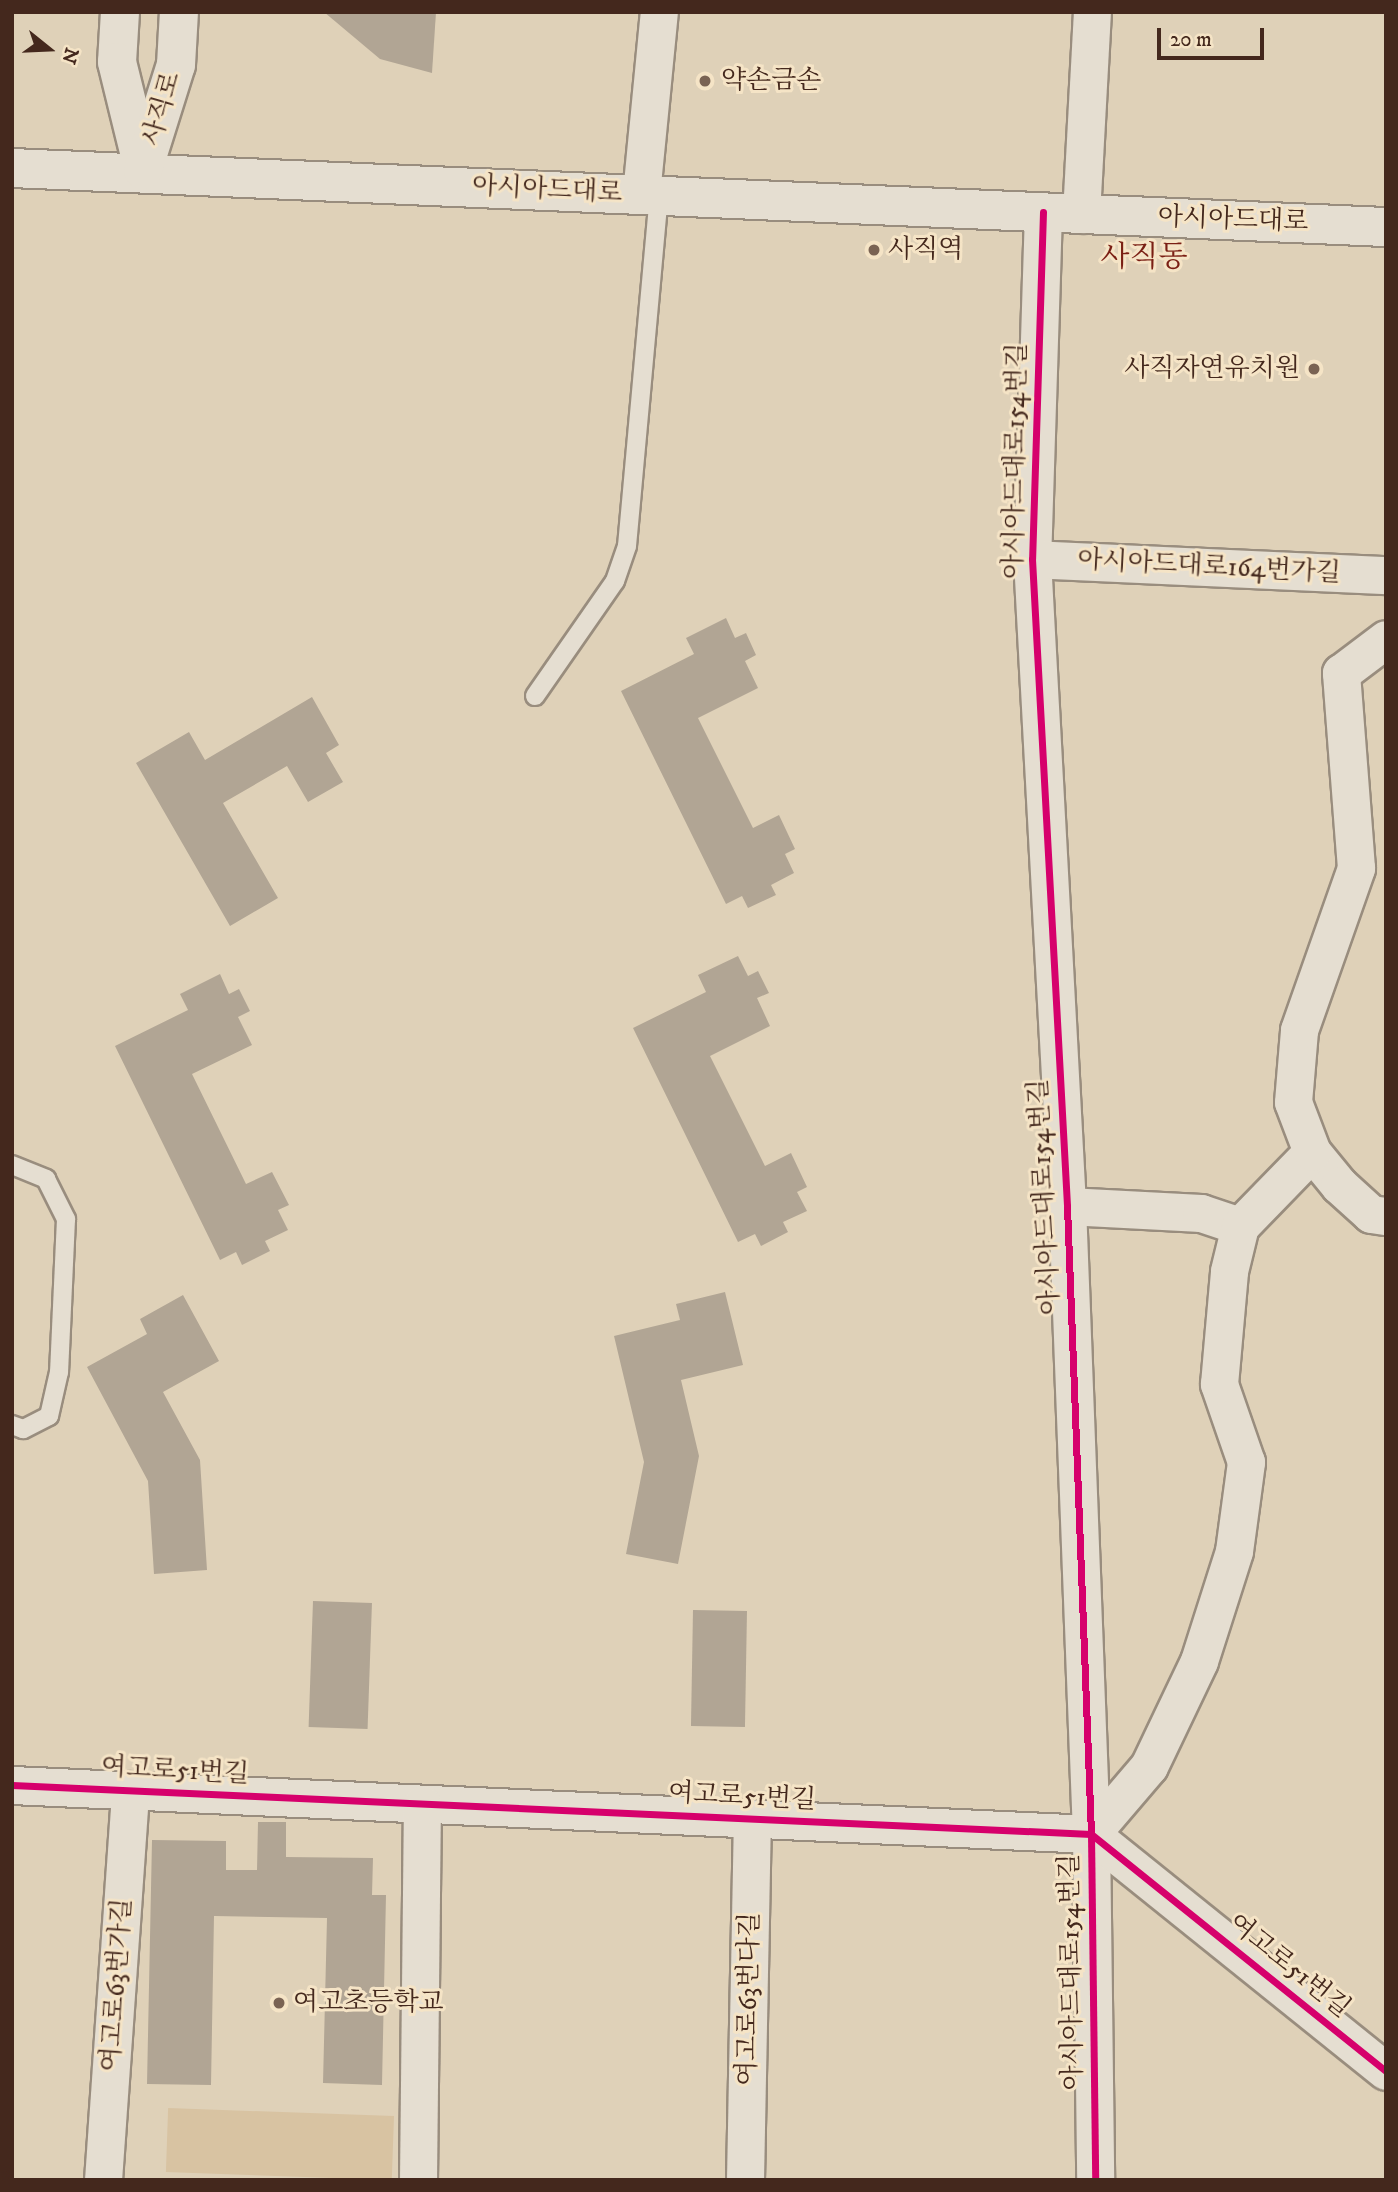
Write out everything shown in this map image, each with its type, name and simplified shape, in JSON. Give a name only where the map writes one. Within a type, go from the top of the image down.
[{"type":"main road","name":"사직로","points":[[120,12],[117,62],[144,170]]},
{"type":"main road","name":"사직로","points":[[144,170],[176,65],[179,12]]},
{"type":"main road","name":"아시아드대로","points":[[12,168],[144,170],[1386,227]]},
{"type":"street","points":[[650,195],[659,12]]},
{"type":"street","points":[[1081,214],[1093,12]]},
{"type":"street","name":"아시아드대로154번길","points":[[1043,212],[1032,559],[1067,1206],[1091,1834],[1095,2180]]},
{"type":"street","name":"아시아드대로164번가길","points":[[1032,559],[1386,575]]},
{"type":"street","points":[[1386,639],[1341,673],[1356,868],[1299,1030],[1293,1102],[1312,1152],[1363,1207],[1386,1216]]},
{"type":"street","points":[[1091,1834],[1149,1766],[1199,1661],[1234,1551],[1246,1462],[1219,1384],[1229,1271],[1240,1226],[1312,1152]]},
{"type":"street","points":[[1067,1206],[1201,1213],[1240,1226]]},
{"type":"street","name":"여고로51번길","points":[[12,1785],[1091,1834],[1386,2071]]},
{"type":"street","name":"여고로63번가길","points":[[103,2180],[130,1790]]},
{"type":"street","points":[[418,2180],[422,1804]]},
{"type":"street","name":"여고로63번다길","points":[[745,2180],[752,1818]]},
{"type":"lane","points":[[535,696],[615,582],[627,546],[650,195]]},
{"type":"lane","points":[[12,1165],[47,1179],[66,1219],[59,1372],[49,1416],[23,1429],[12,1425]]},
{"type":"shaded area","points":[[168,2108],[394,2116],[392,2180],[166,2172]]},
{"type":"building","points":[[324,12],[436,12],[432,73],[380,59]]},
{"type":"building","points":[[726,618],[735,638],[746,633],[756,655],[745,661],[758,688],[698,718],[753,828],[779,815],[795,849],[785,854],[794,873],[771,885],[776,895],[748,908],[742,896],[726,904],[621,691],[694,654],[686,638]]},
{"type":"building","points":[[312,697],[339,745],[326,753],[343,782],[308,802],[287,766],[223,803],[278,898],[230,926],[136,763],[189,732],[205,760]]},
{"type":"building","points":[[738,956],[748,976],[758,971],[769,993],[757,998],[770,1026],[710,1056],[765,1166],[791,1153],[807,1187],[797,1192],[807,1211],[783,1222],[788,1232],[761,1246],[755,1234],[738,1242],[633,1028],[706,992],[698,975]]},
{"type":"building","points":[[220,974],[229,994],[239,989],[250,1011],[238,1017],[252,1045],[192,1074],[246,1184],[272,1172],[289,1205],[278,1210],[288,1230],[265,1241],[270,1251],[242,1265],[236,1252],[220,1260],[115,1046],[188,1010],[180,994]]},
{"type":"building","points":[[725,1292],[743,1365],[681,1380],[699,1456],[678,1564],[626,1554],[644,1462],[614,1336],[680,1320],[676,1304]]},
{"type":"building","points":[[183,1295],[219,1361],[163,1392],[200,1460],[207,1570],[154,1574],[148,1481],[87,1367],[147,1334],[140,1319]]},
{"type":"building","points":[[313,1601],[372,1603],[368,1729],[309,1727]]},
{"type":"building","points":[[693,1610],[747,1611],[745,1727],[691,1726]]},
{"type":"building","points":[[258,1822],[286,1822],[286,1857],[373,1858],[372,1895],[386,1895],[382,2085],[323,2083],[327,1918],[214,1916],[211,2085],[147,2084],[152,1840],[226,1841],[226,1870],[257,1870]]},
{"type":"cycle path","points":[[1043,212],[1032,559],[1067,1206],[1091,1834],[1095,2180]]},
{"type":"cycle path","points":[[12,1785],[1091,1834],[1386,2071]]},
{"type":"place","name":"약손금손","points":[[705,81]]},
{"type":"place","name":"사직역","points":[[874,250]]},
{"type":"place","name":"사직자연유치원","points":[[1314,369]]},
{"type":"place","name":"여고초등학교","points":[[279,2003]]},
{"type":"district","name":"사직동","points":[[1144,258]]}]
